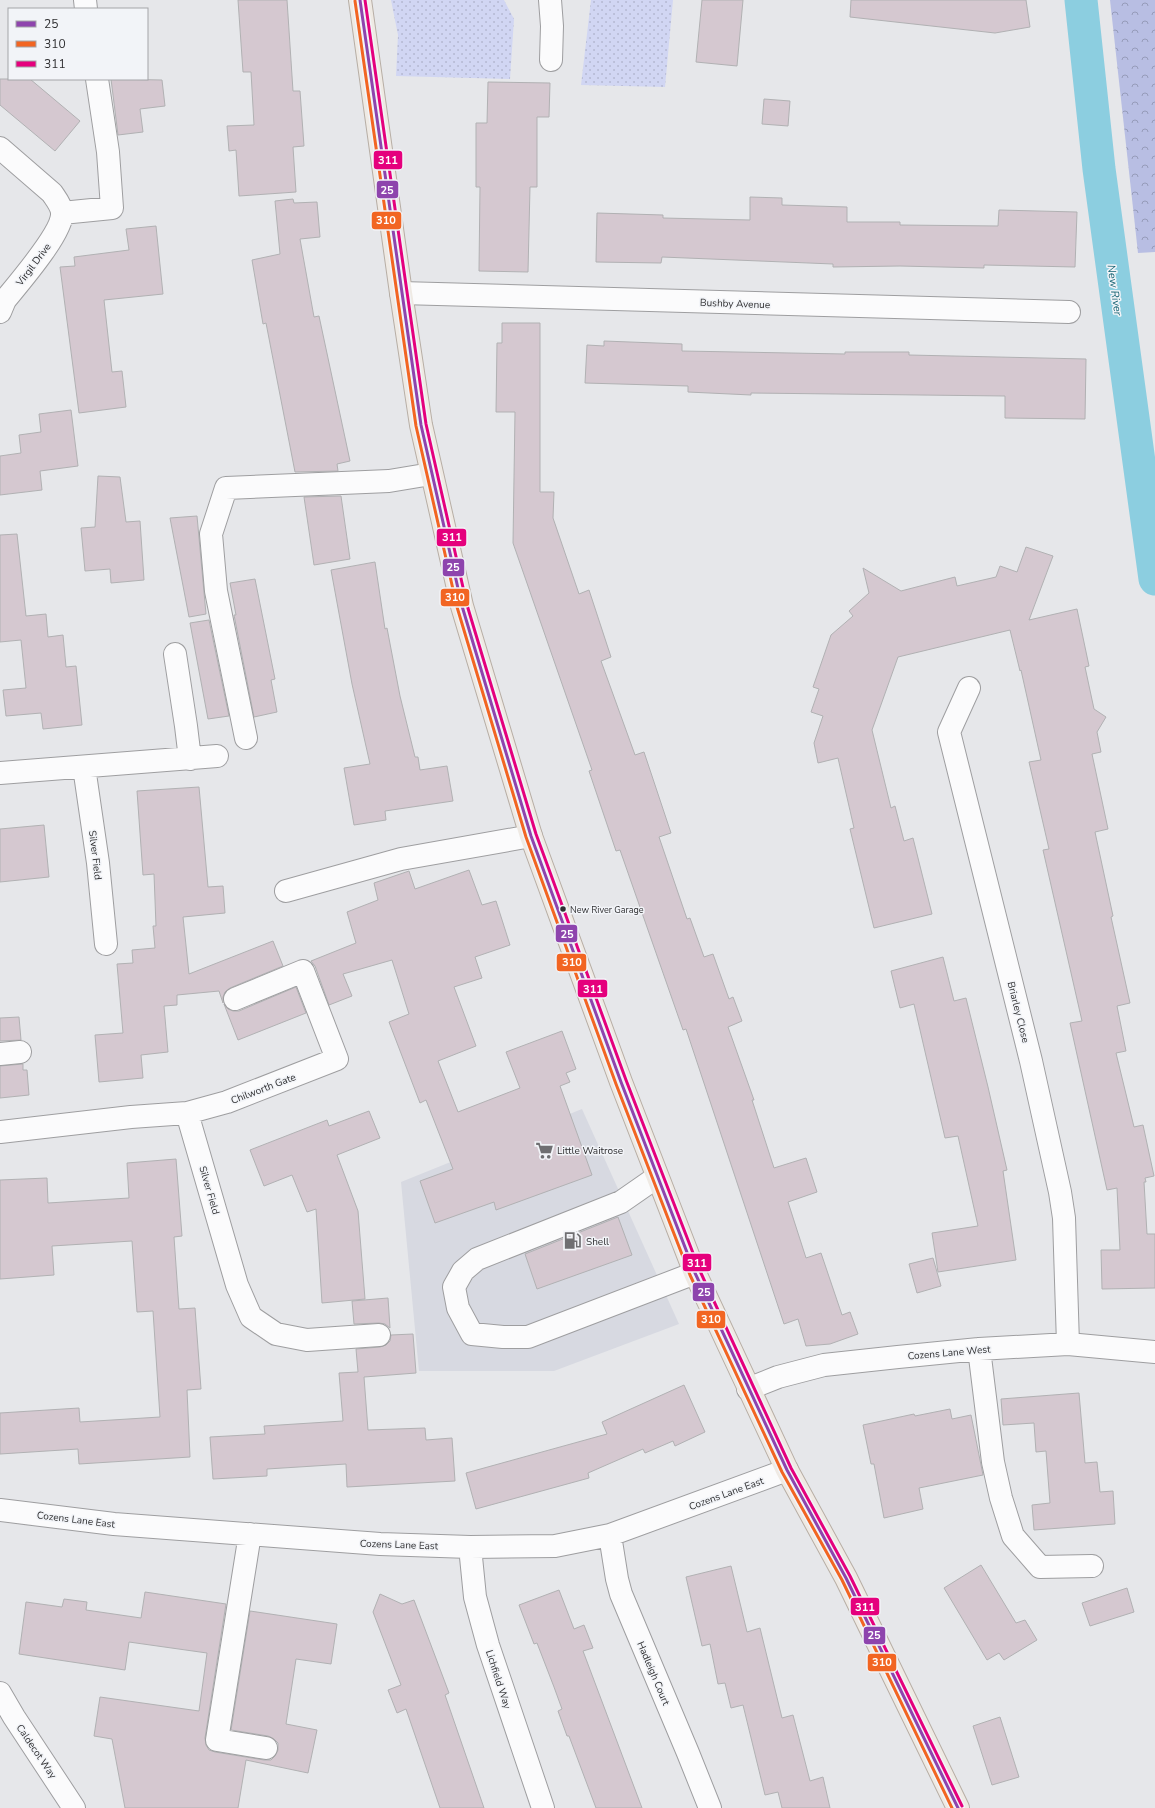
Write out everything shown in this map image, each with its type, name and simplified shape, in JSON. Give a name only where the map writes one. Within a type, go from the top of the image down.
[{"type":"main road","points":[[360,0],[401,293],[421,425],[431,474],[462,606],[531,836],[621,1082],[695,1273],[787,1470],[846,1578],[958,1808]]},
{"type":"street","points":[[550,0],[552,26],[550,60]]},
{"type":"street","points":[[0,148],[52,193],[58,202],[62,214],[112,208],[108,152],[97,80]]},
{"type":"street","name":"Virgil Drive","points":[[0,312],[5,300],[54,235],[62,214]]},
{"type":"street","name":"Bushby Avenue","points":[[401,293],[1069,312]]},
{"type":"street","points":[[246,738],[216,591],[211,534],[226,488],[389,481],[431,474]]},
{"type":"street","points":[[175,654],[190,758]]},
{"type":"street","name":"Briarley Close","points":[[969,688],[949,732],[1031,1061],[1060,1192],[1064,1218],[1068,1344]]},
{"type":"street","points":[[0,773],[217,756]]},
{"type":"street","name":"Silver Field","points":[[84,766],[98,864],[106,944]]},
{"type":"street","points":[[286,891],[401,859],[531,836]]},
{"type":"street","name":"Chilworth Gate","points":[[187,1112],[227,1102],[336,1059],[303,970],[235,999]]},
{"type":"street","points":[[0,1132],[187,1112]]},
{"type":"street","name":"Silver Field","points":[[187,1112],[237,1285],[251,1317],[276,1334],[307,1340],[379,1335]]},
{"type":"street","points":[[657,1177],[621,1202],[477,1259],[463,1271],[454,1287],[458,1308],[472,1334],[503,1337],[528,1337],[695,1273]]},
{"type":"street","name":"Cozens Lane West","points":[[748,1389],[778,1377],[824,1365],[979,1349],[1068,1344],[1155,1352]]},
{"type":"street","points":[[979,1349],[993,1462],[1001,1498],[1013,1536],[1040,1567],[1092,1566]]},
{"type":"street","name":"Cozens Lane East","points":[[1,1516],[380,1544],[470,1547],[555,1546],[610,1535],[787,1470]]},
{"type":"street","points":[[250,1534],[217,1740],[266,1748]]},
{"type":"street","name":"Hadleigh Court","points":[[610,1535],[617,1579],[622,1594],[710,1808]]},
{"type":"street","name":"Lichfield Way","points":[[470,1547],[476,1597],[488,1645],[543,1808]]},
{"type":"street","name":"Caldecot Way","points":[[0,1693],[74,1808]]},
{"type":"shaded area","points":[[391,0],[504,0],[514,19],[510,79],[396,76],[398,35]]},
{"type":"shaded area","points":[[591,0],[673,0],[665,87],[581,85]]},
{"type":"shaded area","points":[[582,1109],[679,1324],[554,1371],[419,1371],[401,1182]]},
{"type":"green space","points":[[1110,0],[1155,0],[1155,252],[1138,253]]},
{"type":"building","points":[[238,0],[287,0],[293,91],[300,91],[304,146],[293,147],[296,192],[239,196],[236,150],[229,151],[227,126],[254,125],[251,72],[243,72]]},
{"type":"building","points":[[702,0],[743,0],[737,66],[696,62]]},
{"type":"building","points":[[851,0],[1026,0],[1030,27],[995,33],[850,17]]},
{"type":"building","points":[[0,79],[31,80],[80,121],[55,151],[0,105]]},
{"type":"building","points":[[111,80],[162,80],[165,106],[140,109],[143,132],[118,135]]},
{"type":"building","points":[[488,82],[550,83],[549,117],[537,117],[537,187],[530,187],[528,272],[479,271],[480,187],[476,187],[476,123],[487,123]]},
{"type":"building","points":[[764,99],[790,101],[788,126],[762,124]]},
{"type":"building","points":[[750,197],[782,198],[782,205],[847,207],[847,222],[900,222],[900,225],[998,226],[999,210],[1077,212],[1075,267],[984,265],[984,268],[900,266],[833,267],[833,264],[662,257],[661,263],[596,262],[597,213],[663,215],[663,218],[750,220]]},
{"type":"building","points":[[293,199],[294,203],[317,202],[320,237],[300,239],[314,317],[319,316],[350,461],[337,464],[338,471],[295,472],[266,323],[263,324],[252,260],[280,254],[275,201]]},
{"type":"building","points":[[156,226],[163,294],[104,300],[112,372],[122,371],[126,407],[79,413],[60,267],[75,266],[74,257],[129,250],[126,229]]},
{"type":"building","points":[[502,323],[540,323],[540,492],[554,492],[553,518],[579,594],[589,590],[611,657],[601,661],[635,755],[644,752],[671,833],[659,837],[687,919],[690,918],[704,957],[713,954],[729,999],[733,997],[742,1021],[728,1027],[754,1100],[752,1100],[774,1168],[806,1158],[817,1192],[788,1202],[806,1258],[821,1253],[842,1315],[850,1312],[858,1334],[830,1344],[806,1346],[798,1319],[784,1324],[686,1029],[683,1030],[620,850],[616,851],[589,771],[592,770],[513,543],[515,412],[496,412],[497,343],[502,343]]},
{"type":"building","points":[[604,341],[682,344],[682,351],[845,354],[845,352],[909,352],[909,355],[1086,359],[1085,419],[1005,418],[1005,396],[751,393],[751,395],[688,392],[688,386],[585,383],[587,345],[604,346]]},
{"type":"building","points":[[71,410],[78,466],[40,471],[42,490],[0,495],[0,456],[21,453],[19,435],[41,432],[39,414]]},
{"type":"building","points":[[98,476],[120,477],[126,522],[140,521],[144,580],[111,583],[110,569],[85,571],[81,528],[95,527]]},
{"type":"building","points":[[341,496],[350,559],[314,565],[304,497]]},
{"type":"building","points":[[197,516],[206,614],[189,617],[170,518]]},
{"type":"building","points":[[17,534],[26,616],[46,614],[48,637],[63,635],[66,667],[76,666],[82,725],[43,729],[41,713],[6,716],[3,690],[26,688],[21,640],[0,642],[0,535]]},
{"type":"building","points":[[1026,547],[1053,556],[1029,620],[1077,609],[1089,666],[1085,667],[1094,709],[1106,717],[1097,732],[1101,752],[1092,754],[1108,829],[1095,832],[1113,916],[1111,917],[1130,1003],[1117,1006],[1126,1051],[1116,1053],[1134,1127],[1143,1125],[1154,1176],[1145,1178],[1146,1182],[1144,1182],[1147,1234],[1155,1234],[1155,1288],[1102,1289],[1101,1250],[1120,1250],[1117,1188],[1107,1190],[1070,1023],[1082,1021],[1043,850],[1049,849],[1029,762],[1041,760],[1021,670],[1020,671],[1010,630],[898,657],[872,730],[891,808],[895,806],[904,841],[913,838],[932,914],[874,928],[850,829],[854,828],[838,758],[818,763],[814,743],[823,716],[811,712],[819,689],[813,687],[831,635],[853,616],[849,611],[869,593],[863,568],[901,591],[955,577],[957,586],[996,577],[1000,566],[1017,572]]},
{"type":"building","points":[[375,562],[385,629],[387,628],[400,696],[415,757],[418,757],[420,770],[447,766],[453,801],[385,811],[386,820],[354,825],[344,768],[370,764],[352,684],[331,570]]},
{"type":"building","points":[[255,579],[275,679],[271,680],[277,712],[254,717],[234,615],[236,615],[230,583]]},
{"type":"building","points":[[209,620],[229,716],[208,719],[190,623]]},
{"type":"building","points":[[199,787],[208,887],[223,886],[225,913],[183,917],[189,974],[273,941],[283,966],[230,988],[225,992],[223,1003],[219,991],[177,995],[177,1005],[164,1006],[168,1052],[141,1055],[143,1078],[99,1082],[95,1035],[123,1033],[117,964],[133,963],[132,950],[155,948],[153,926],[156,926],[154,874],[143,875],[137,791]]},
{"type":"building","points":[[44,825],[49,877],[0,882],[0,829]]},
{"type":"building","points":[[469,870],[482,905],[496,901],[510,945],[475,957],[482,978],[454,987],[476,1046],[438,1061],[458,1112],[520,1088],[506,1052],[562,1031],[576,1069],[566,1073],[570,1082],[560,1086],[592,1175],[496,1210],[494,1202],[435,1223],[420,1181],[453,1169],[426,1100],[420,1103],[389,1022],[409,1014],[392,960],[343,974],[352,996],[329,1005],[315,966],[311,961],[356,943],[347,912],[378,900],[374,883],[409,871],[415,889]]},
{"type":"building","points":[[943,957],[954,1001],[966,998],[988,1087],[1007,1170],[1003,1171],[1016,1260],[938,1272],[932,1233],[978,1226],[958,1136],[945,1138],[914,1004],[900,1008],[891,971]]},
{"type":"building","points":[[296,987],[306,1013],[238,1040],[224,1004],[228,1009],[239,1011]]},
{"type":"building","points":[[19,1017],[21,1040],[0,1041],[0,1018]]},
{"type":"building","points":[[23,1064],[23,1070],[27,1070],[29,1095],[0,1098],[0,1066]]},
{"type":"building","points":[[369,1111],[380,1138],[337,1155],[358,1211],[365,1299],[322,1303],[316,1209],[307,1212],[292,1175],[264,1186],[250,1150],[327,1120],[329,1126]]},
{"type":"building","points":[[176,1159],[182,1236],[174,1237],[179,1309],[195,1308],[201,1389],[187,1390],[190,1457],[79,1464],[78,1449],[0,1454],[0,1413],[79,1408],[80,1422],[160,1417],[153,1311],[137,1312],[132,1241],[52,1246],[54,1275],[0,1279],[0,1180],[47,1178],[48,1203],[129,1198],[127,1163]]},
{"type":"building","points":[[618,1217],[632,1255],[537,1289],[525,1254]]},
{"type":"building","points":[[933,1258],[941,1286],[917,1293],[909,1264]]},
{"type":"building","points":[[388,1298],[390,1328],[385,1324],[379,1323],[354,1324],[352,1301]]},
{"type":"building","points":[[413,1334],[416,1373],[364,1377],[368,1430],[425,1428],[426,1440],[452,1438],[455,1481],[347,1487],[346,1464],[267,1469],[267,1476],[213,1479],[210,1437],[265,1434],[264,1426],[343,1421],[339,1373],[358,1372],[356,1349],[386,1345],[390,1341],[391,1335]]},
{"type":"building","points":[[684,1385],[705,1432],[675,1446],[673,1441],[645,1453],[643,1449],[588,1473],[589,1478],[476,1509],[466,1473],[607,1434],[602,1422]]},
{"type":"building","points":[[1079,1393],[1085,1463],[1097,1462],[1100,1492],[1113,1491],[1115,1524],[1034,1530],[1032,1505],[1050,1503],[1046,1451],[1036,1452],[1034,1423],[1003,1425],[1001,1399]]},
{"type":"building","points":[[950,1409],[952,1419],[971,1415],[983,1475],[919,1488],[923,1509],[884,1518],[874,1464],[871,1464],[863,1425],[914,1414],[915,1416]]},
{"type":"building","points":[[981,1565],[1016,1623],[1025,1620],[1037,1640],[1004,1660],[999,1653],[987,1660],[944,1588]]},
{"type":"building","points":[[731,1566],[747,1632],[760,1628],[782,1718],[793,1715],[810,1781],[823,1777],[830,1808],[782,1808],[778,1792],[765,1795],[743,1705],[731,1708],[725,1683],[718,1684],[710,1644],[702,1646],[686,1577]]},
{"type":"building","points":[[1127,1588],[1134,1612],[1090,1626],[1082,1603]]},
{"type":"building","points":[[559,1590],[574,1629],[584,1625],[593,1648],[583,1651],[642,1808],[596,1808],[569,1736],[567,1736],[558,1711],[562,1709],[554,1687],[537,1643],[534,1644],[519,1605]]},
{"type":"building","points":[[145,1592],[226,1604],[205,1738],[206,1745],[209,1750],[215,1752],[271,1760],[278,1750],[278,1743],[268,1736],[231,1730],[250,1611],[337,1624],[331,1664],[296,1659],[286,1724],[317,1730],[308,1773],[246,1760],[238,1808],[125,1808],[112,1739],[94,1736],[100,1697],[199,1711],[207,1653],[129,1642],[125,1670],[19,1654],[26,1602],[62,1607],[64,1599],[87,1602],[86,1610],[141,1618]]},
{"type":"building","points":[[380,1594],[402,1604],[414,1600],[449,1693],[445,1695],[484,1808],[440,1808],[406,1709],[397,1713],[388,1690],[401,1685],[373,1612]]},
{"type":"building","points":[[1000,1717],[1019,1777],[992,1785],[973,1726]]},
{"type":"waterway","name":"New River","points":[[1081,0],[1099,169],[1155,579]]},
{"type":"transit line","name":"25","points":[[360,0],[421,425],[462,606],[531,836],[621,1082],[695,1273],[787,1470],[846,1578],[958,1808]]},
{"type":"transit line","name":"311","points":[[365,0],[426,424],[467,605],[536,834],[626,1080],[700,1271],[791,1468],[850,1576],[962,1806]]},
{"type":"transit line","name":"310","points":[[355,1],[416,426],[457,607],[526,837],[616,1084],[690,1275],[782,1472],[842,1580],[952,1808]]},
{"type":"place","name":"New River Garage","points":[[563,909]]},
{"type":"place","name":"Little Waitrose","points":[[544,1150]]},
{"type":"place","name":"Shell","points":[[573,1241]]}]
